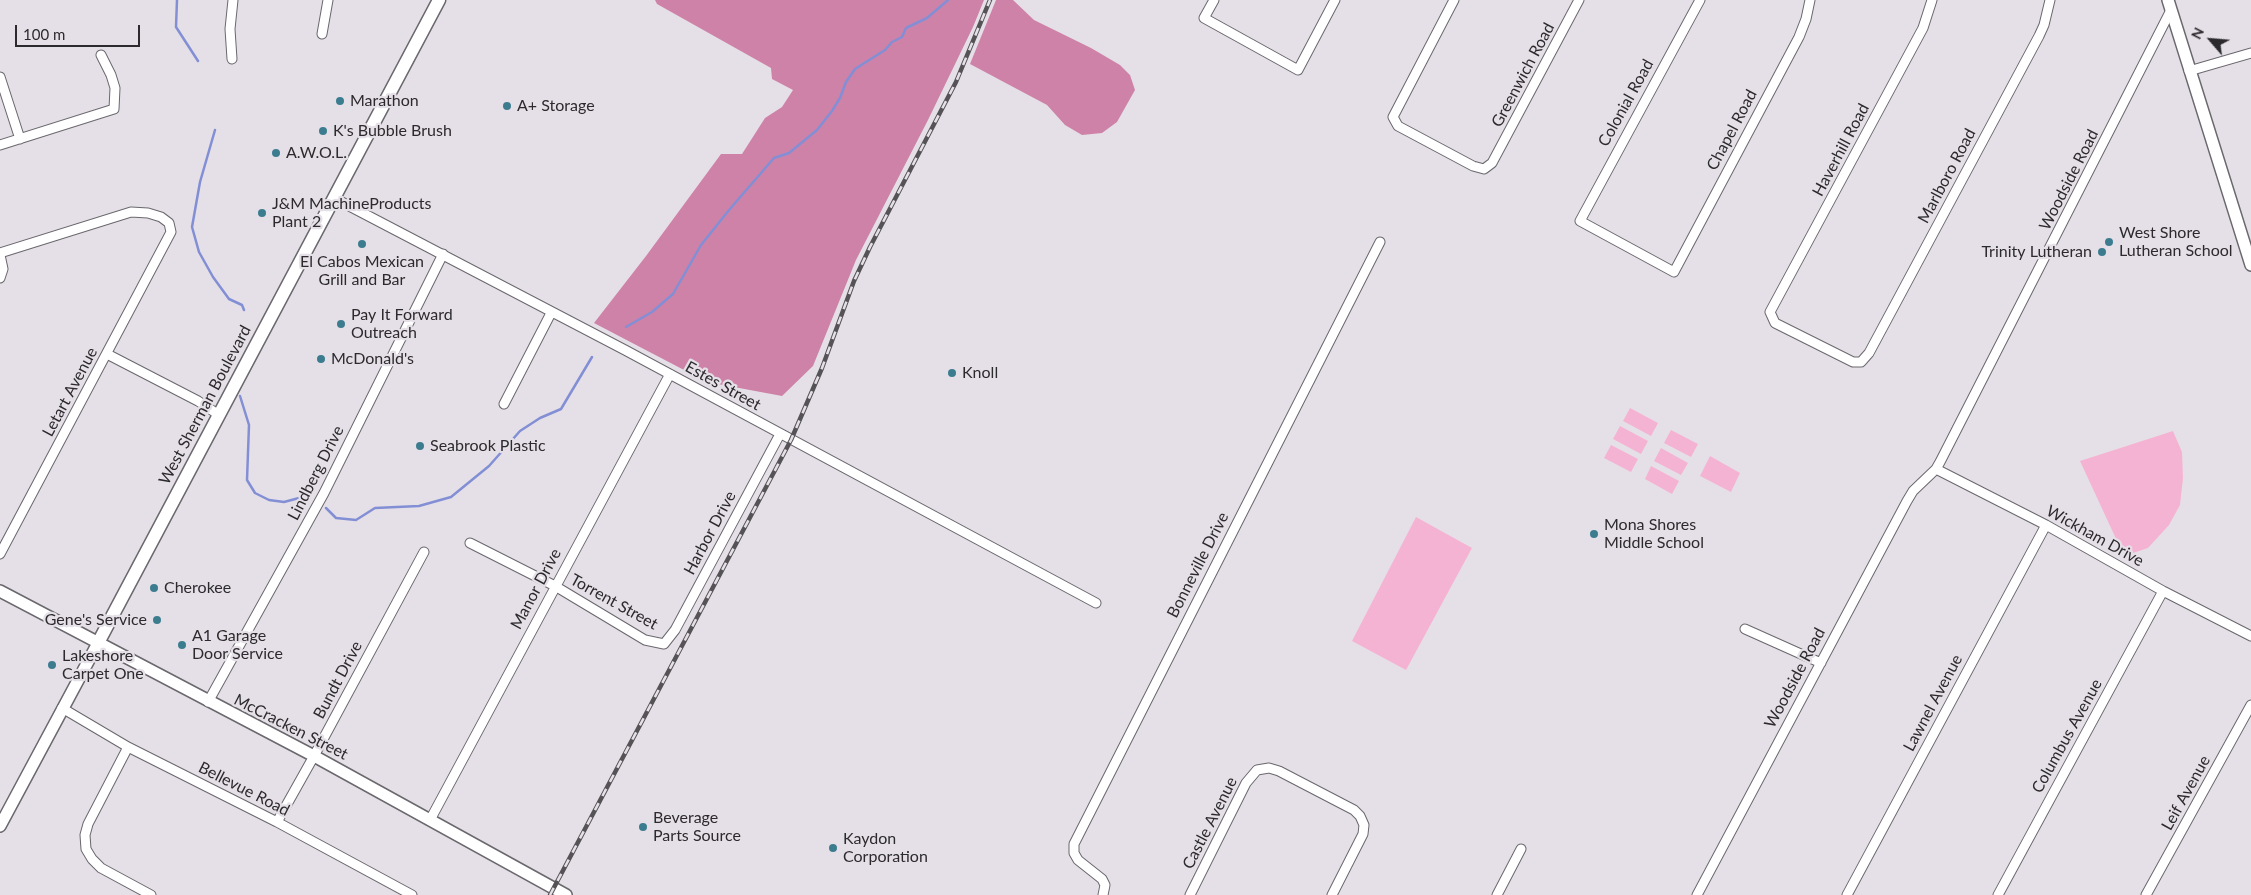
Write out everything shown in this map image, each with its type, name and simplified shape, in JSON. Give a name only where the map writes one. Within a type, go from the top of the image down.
[{"type":"main road","name":"West Sherman Boulevard","points":[[98,643],[439,0]]},
{"type":"street","points":[[232,59],[230,29],[233,0]]},
{"type":"street","points":[[322,34],[328,0]]},
{"type":"street","points":[[1214,0],[1204,18],[1298,70],[1335,0]]},
{"type":"street","name":"Greenwich Road","points":[[1454,0],[1396,108],[1393,117],[1398,126],[1478,168],[1487,168],[1492,163],[1580,0]]},
{"type":"street","name":"Colonial Road","points":[[1674,272],[1580,221],[1700,0]]},
{"type":"street","name":"Chapel Road","points":[[1674,272],[1799,37],[1806,19],[1810,0]]},
{"type":"street","name":"Haverhill Road","points":[[1861,362],[1853,362],[1775,323],[1771,318],[1770,312],[1923,28],[1932,0]]},
{"type":"street","name":"Marlboro Road","points":[[1861,362],[1868,353],[2039,36],[2044,25],[2050,0]]},
{"type":"street","points":[[2170,5],[2251,265]]},
{"type":"street","name":"Woodside Road","points":[[1697,895],[1907,501],[1925,478],[1936,469],[2170,5]]},
{"type":"street","points":[[2190,72],[2251,53]]},
{"type":"street","points":[[0,145],[114,108],[115,88],[101,55]]},
{"type":"street","points":[[0,77],[20,138]]},
{"type":"street","name":"Estes Street","points":[[334,198],[670,374],[1096,603]]},
{"type":"street","name":"Letart Avenue","points":[[0,254],[99,224],[131,212],[148,213],[169,223],[171,232],[0,554]]},
{"type":"street","name":"Bonneville Drive","points":[[1103,895],[1105,886],[1102,879],[1078,860],[1074,853],[1074,844],[1380,242]]},
{"type":"street","points":[[0,254],[3,269],[0,278]]},
{"type":"street","name":"Lindberg Drive","points":[[208,702],[324,493],[443,254]]},
{"type":"street","points":[[504,404],[551,312]]},
{"type":"street","points":[[107,354],[198,401],[219,414]]},
{"type":"street","name":"Manor Drive","points":[[430,820],[670,374]]},
{"type":"street","name":"Harbor Drive","points":[[664,644],[675,630],[780,434]]},
{"type":"street","name":"Wickham Drive","points":[[1936,469],[2046,525],[2163,591],[2251,636]]},
{"type":"street","name":"Lawnel Avenue","points":[[1847,895],[2046,525]]},
{"type":"street","name":"Torrent Street","points":[[470,543],[555,586],[645,640],[664,644]]},
{"type":"street","name":"Bundt Drive","points":[[277,822],[424,552]]},
{"type":"street","name":"McCracken Street","points":[[0,591],[208,702],[314,756],[566,895]]},
{"type":"street","name":"Columbus Avenue","points":[[1998,895],[2163,591]]},
{"type":"street","points":[[1745,629],[1821,663]]},
{"type":"street","name":"West Sherman Boulevard","points":[[0,826],[98,643]]},
{"type":"street","name":"Leif Avenue","points":[[2146,895],[2251,706]]},
{"type":"street","name":"Bellevue Road","points":[[62,708],[128,746],[277,822],[412,895]]},
{"type":"street","points":[[128,746],[88,824],[85,835],[86,849],[101,868],[152,895]]},
{"type":"street","name":"Castle Avenue","points":[[1190,895],[1246,783],[1254,773],[1261,769],[1279,771],[1354,810],[1360,816],[1364,825],[1363,834],[1332,895]]},
{"type":"street","points":[[1498,895],[1521,849]]},
{"type":"shaded area","points":[[655,0],[984,0],[928,120],[856,260],[813,366],[782,396],[707,382],[594,323],[721,154],[742,154],[765,118],[782,107],[793,90],[772,79],[771,68],[657,4]]},
{"type":"shaded area","points":[[996,0],[1013,0],[1034,20],[1091,48],[1120,65],[1130,75],[1135,90],[1117,122],[1102,133],[1082,135],[1065,125],[1047,105],[970,64]]},
{"type":"shaded area","points":[[1630,408],[1658,423],[1651,436],[1623,421]]},
{"type":"shaded area","points":[[1620,426],[1648,441],[1641,454],[1613,439]]},
{"type":"shaded area","points":[[1671,430],[1698,444],[1691,457],[1664,443]]},
{"type":"shaded area","points":[[2173,431],[2182,452],[2183,478],[2180,505],[2169,525],[2148,548],[2124,556],[2080,461]]},
{"type":"shaded area","points":[[1611,445],[1638,459],[1631,472],[1604,458]]},
{"type":"shaded area","points":[[1661,448],[1688,463],[1681,475],[1654,461]]},
{"type":"shaded area","points":[[1710,456],[1740,473],[1731,492],[1700,476]]},
{"type":"shaded area","points":[[1651,466],[1679,481],[1672,494],[1645,479]]},
{"type":"shaded area","points":[[1416,517],[1472,548],[1406,670],[1352,641]]},
{"type":"waterway","points":[[177,0],[176,27],[198,61]]},
{"type":"waterway","points":[[626,327],[652,312],[673,294],[701,245],[729,210],[774,158],[789,153],[817,130],[832,111],[840,98],[846,82],[855,69],[885,50],[892,42],[902,37],[906,28],[927,18],[948,0]]},
{"type":"waterway","points":[[215,130],[200,182],[192,227],[199,252],[213,277],[229,299],[242,305],[244,310]]},
{"type":"waterway","points":[[326,508],[336,518],[356,520],[375,508],[419,506],[451,497],[489,466],[520,431],[540,418],[561,409],[592,357]]},
{"type":"waterway","points":[[240,396],[249,425],[247,480],[255,493],[269,500],[284,502],[299,498]]},
{"type":"railway","points":[[550,895],[791,440],[822,368],[854,281],[956,82],[990,0]]},
{"type":"place","name":"Marathon","points":[[340,101]]},
{"type":"place","name":"A+ Storage","points":[[507,106]]},
{"type":"place","name":"K's Bubble Brush","points":[[323,131]]},
{"type":"place","name":"A.W.O.L.","points":[[276,153]]},
{"type":"place","name":"J&M MachineProducts Plant 2","points":[[262,213]]},
{"type":"place","name":"West Shore Lutheran School","points":[[2109,242]]},
{"type":"place","name":"El Cabos Mexican Grill and Bar","points":[[362,244]]},
{"type":"place","name":"Trinity Lutheran","points":[[2102,252]]},
{"type":"place","name":"Pay It Forward Outreach","points":[[341,324]]},
{"type":"place","name":"McDonald's","points":[[321,359]]},
{"type":"place","name":"Knoll","points":[[952,373]]},
{"type":"place","name":"Seabrook Plastic","points":[[420,446]]},
{"type":"place","name":"Mona Shores Middle School","points":[[1594,534]]},
{"type":"place","name":"Cherokee","points":[[154,588]]},
{"type":"place","name":"Gene's Service","points":[[157,620]]},
{"type":"place","name":"A1 Garage Door Service","points":[[182,645]]},
{"type":"place","name":"Lakeshore Carpet One","points":[[52,665]]},
{"type":"place","name":"Beverage Parts Source","points":[[643,827]]},
{"type":"place","name":"Kaydon Corporation","points":[[833,848]]}]
